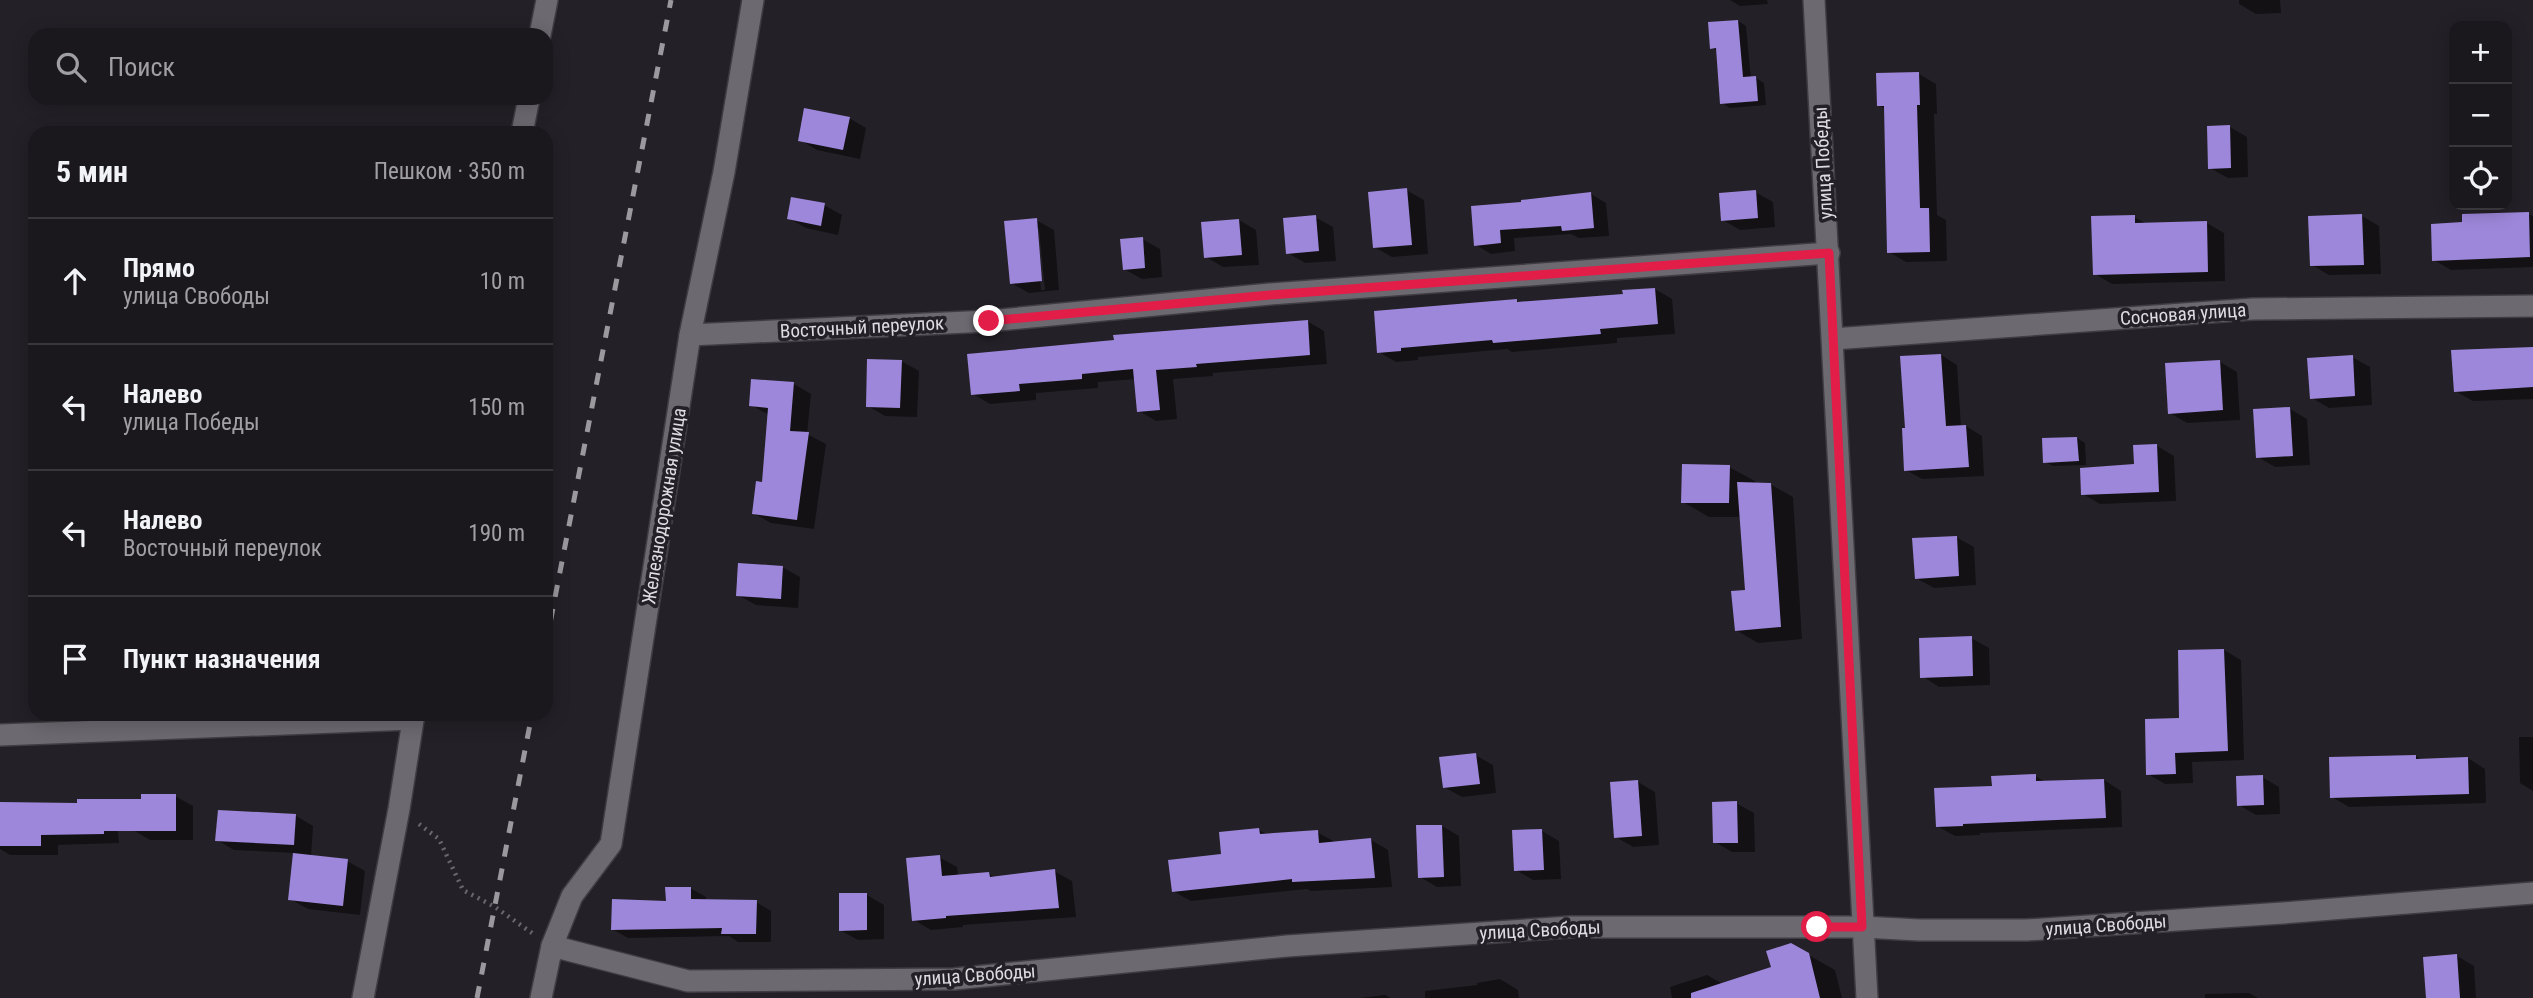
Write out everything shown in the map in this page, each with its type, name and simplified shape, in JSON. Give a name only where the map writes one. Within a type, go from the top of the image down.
[{"type":"street","points":[[541,28],[547,0]]},
{"type":"street","name":"Железнодорожная улица","points":[[541,998],[552,946],[572,896],[611,844],[690,335],[724,172],[753,0]]},
{"type":"street","name":"улица Победы","points":[[1814,0],[1867,998]]},
{"type":"street","points":[[523,126],[527,105]]},
{"type":"street","name":"Восточный переулок","points":[[690,335],[989,321],[1270,295],[1829,253]]},
{"type":"street","name":"Сосновая улица","points":[[1833,339],[2253,309],[2533,306]]},
{"type":"street","points":[[0,735],[322,721]]},
{"type":"street","points":[[363,998],[413,721]]},
{"type":"street","name":"улица Свободы","points":[[552,946],[688,981],[954,979],[1287,946],[1570,927],[2027,930],[2270,914],[2533,892]]},
{"type":"path","points":[[399,808],[439,839],[463,890],[495,907],[552,946]]},
{"type":"building","points":[[1738,20],[1743,77],[1756,76],[1758,101],[1720,104],[1716,48],[1710,49],[1708,22]]},
{"type":"building","points":[[1919,72],[1920,105],[1917,105],[1920,208],[1929,208],[1930,252],[1887,253],[1884,106],[1877,106],[1876,73]]},
{"type":"building","points":[[804,108],[850,117],[843,150],[798,141]]},
{"type":"building","points":[[2230,125],[2231,168],[2208,169],[2207,126]]},
{"type":"building","points":[[1407,188],[1412,245],[1373,248],[1368,192]]},
{"type":"building","points":[[1756,190],[1758,218],[1721,221],[1719,193]]},
{"type":"building","points":[[1591,192],[1594,228],[1562,231],[1561,226],[1500,230],[1501,243],[1474,246],[1471,206]]},
{"type":"building","points":[[791,197],[825,203],[821,226],[787,219]]},
{"type":"building","points":[[2529,212],[2530,257],[2432,261],[2431,224],[2462,222],[2462,214]]},
{"type":"building","points":[[2362,214],[2364,265],[2310,266],[2308,216]]},
{"type":"building","points":[[1316,215],[1319,251],[1286,254],[1283,218]]},
{"type":"building","points":[[2135,215],[2135,223],[2207,221],[2208,272],[2093,275],[2091,216]]},
{"type":"building","points":[[1037,218],[1042,281],[1010,284],[1004,221]]},
{"type":"building","points":[[1239,219],[1242,255],[1204,258],[1201,222]]},
{"type":"building","points":[[1143,237],[1145,268],[1123,270],[1120,239]]},
{"type":"building","points":[[1655,288],[1658,324],[1600,329],[1601,334],[1493,343],[1492,340],[1401,348],[1401,351],[1377,353],[1374,311],[1517,299],[1517,302],[1623,294],[1622,290]]},
{"type":"building","points":[[1308,320],[1310,355],[1156,370],[1160,410],[1137,412],[1133,369],[1082,374],[1082,379],[1019,384],[1020,391],[971,395],[967,354],[1114,340],[1113,335]]},
{"type":"building","points":[[2533,347],[2533,387],[2454,392],[2451,350]]},
{"type":"building","points":[[1941,354],[1946,426],[1966,425],[1969,467],[1904,471],[1902,428],[1905,428],[1900,356]]},
{"type":"building","points":[[2353,355],[2355,396],[2310,399],[2307,358]]},
{"type":"building","points":[[867,359],[902,360],[900,408],[866,407]]},
{"type":"building","points":[[2220,360],[2223,410],[2168,414],[2165,363]]},
{"type":"building","points":[[751,379],[794,382],[790,431],[809,432],[797,520],[752,514],[756,481],[762,482],[768,408],[749,406]]},
{"type":"building","points":[[2290,407],[2293,456],[2256,458],[2253,409]]},
{"type":"building","points":[[2077,437],[2079,461],[2043,463],[2042,438]]},
{"type":"building","points":[[2157,444],[2159,492],[2081,495],[2080,468],[2134,464],[2133,445]]},
{"type":"building","points":[[1682,464],[1730,465],[1729,503],[1681,503]]},
{"type":"building","points":[[1737,482],[1771,483],[1781,627],[1735,631],[1731,591],[1745,590]]},
{"type":"building","points":[[1957,536],[1959,576],[1915,579],[1912,538]]},
{"type":"building","points":[[738,563],[783,566],[781,599],[736,596]]},
{"type":"building","points":[[1972,636],[1973,676],[1920,678],[1919,638]]},
{"type":"building","points":[[2224,649],[2228,751],[2175,753],[2176,774],[2146,775],[2145,719],[2179,718],[2178,650]]},
{"type":"building","points":[[1476,753],[1480,784],[1443,788],[1439,757]]},
{"type":"building","points":[[2416,755],[2416,759],[2468,757],[2469,794],[2330,798],[2329,757]]},
{"type":"building","points":[[2036,774],[2036,781],[2104,779],[2106,818],[1936,827],[1934,788],[1992,786],[1991,776]]},
{"type":"building","points":[[2263,775],[2264,805],[2237,806],[2236,776]]},
{"type":"building","points":[[1638,780],[1642,836],[1614,838],[1610,782]]},
{"type":"building","points":[[141,794],[176,794],[176,831],[104,831],[104,834],[41,835],[41,846],[0,846],[0,802],[77,803],[77,799],[141,799]]},
{"type":"building","points":[[1737,801],[1738,843],[1713,843],[1712,802]]},
{"type":"building","points":[[218,810],[296,814],[294,845],[215,841]]},
{"type":"building","points":[[1416,825],[1442,825],[1444,877],[1418,878]]},
{"type":"building","points":[[1259,828],[1260,834],[1318,830],[1319,843],[1371,838],[1375,878],[1292,882],[1292,879],[1172,892],[1168,860],[1221,854],[1219,832]]},
{"type":"building","points":[[1542,829],[1544,870],[1514,871],[1512,830]]},
{"type":"building","points":[[293,853],[348,859],[343,906],[288,900]]},
{"type":"building","points":[[940,855],[942,876],[989,872],[990,877],[1055,869],[1059,908],[912,921],[906,858]]},
{"type":"building","points":[[665,887],[691,887],[691,899],[757,900],[756,934],[721,934],[722,928],[611,930],[612,899],[666,901]]},
{"type":"building","points":[[839,893],[867,893],[867,930],[839,931]]},
{"type":"building","points":[[1791,943],[1809,953],[1820,998],[1691,998],[1691,993],[1771,967],[1766,951]]},
{"type":"building","points":[[2457,954],[2460,998],[2426,998],[2423,957]]},
{"type":"railway","points":[[553,608],[671,0]]},
{"type":"railway","points":[[477,998],[531,721]]},
{"type":"route","points":[[989,321],[1270,295],[1829,253],[1862,927],[1817,927]]}]
